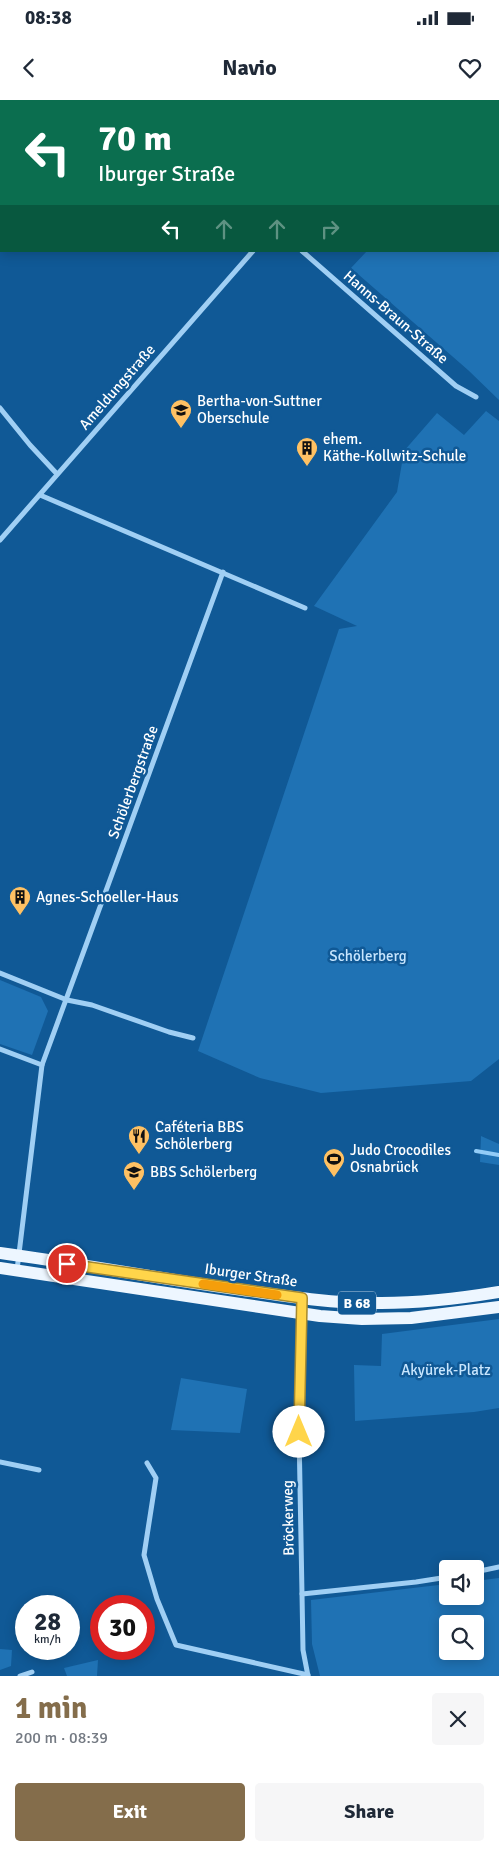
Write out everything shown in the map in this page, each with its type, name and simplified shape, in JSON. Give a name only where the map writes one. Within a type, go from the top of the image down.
[{"type":"main road","name":"Iburger Straße","points":[[0,1253],[98,1269],[339,1302],[373,1303],[440,1299],[499,1292]]},
{"type":"main road","name":"Iburger Straße","points":[[0,1268],[301,1314],[362,1319],[411,1318],[499,1307]]},
{"type":"street","name":"Ameldungstraße","points":[[0,540],[252,252]]},
{"type":"street","name":"Hanns-Braun-Straße","points":[[303,252],[456,386],[476,397]]},
{"type":"street","points":[[0,408],[57,474]]},
{"type":"street","points":[[40,495],[305,608]]},
{"type":"street","name":"Schölerbergstraße","points":[[16,1270],[42,1065],[223,572]]},
{"type":"street","points":[[0,973],[67,1000],[92,1005],[169,1032],[193,1038]]},
{"type":"street","points":[[0,1049],[42,1065]]},
{"type":"street","name":"Bröckerweg","points":[[302,1298],[299,1432],[303,1650],[308,1675]]},
{"type":"street","points":[[0,1462],[39,1470]]},
{"type":"street","points":[[147,1464],[156,1478],[144,1555],[157,1599],[176,1645],[308,1675]]},
{"type":"street","points":[[484,1570],[499,1567]]},
{"type":"street","points":[[302,1594],[439,1578]]},
{"type":"street","points":[[20,1676],[32,1672]]},
{"type":"green space","points":[[366,252],[499,252],[499,400],[468,370],[351,268]]},
{"type":"green space","name":"Schölerberg","points":[[486,411],[499,421],[499,1059],[471,1081],[321,1093],[260,1078],[198,1051],[339,629],[357,626],[314,606],[397,492],[404,451],[437,413],[464,435]]},
{"type":"green space","points":[[0,980],[41,997],[48,1011],[32,1055],[0,1044]]},
{"type":"green space","points":[[481,1136],[499,1144],[499,1165],[480,1162]]},
{"type":"green space","name":"Akyürek-Platz","points":[[499,1319],[499,1408],[474,1412],[355,1421],[354,1365],[381,1366],[382,1334]]},
{"type":"green space","points":[[181,1378],[247,1389],[240,1433],[171,1430]]},
{"type":"green space","points":[[499,1578],[499,1676],[320,1676],[312,1644],[311,1600],[439,1585],[439,1605],[484,1605],[484,1580]]},
{"type":"green space","points":[[0,1649],[12,1650],[11,1666],[0,1670]]},
{"type":"green space","points":[[98,1660],[97,1676],[67,1676],[64,1668]]},
{"type":"waterway","points":[[476,1151],[499,1155]]},
{"type":"slow traffic","points":[[203,1284],[277,1295]]},
{"type":"place","name":"Bertha-von-Suttner Oberschule","points":[[181,429]]},
{"type":"place","name":"ehem. Käthe-Kollwitz-Schule","points":[[307,467]]},
{"type":"place","name":"Agnes-Schoeller-Haus","points":[[20,916]]},
{"type":"place","name":"Caféteria BBS Schölerberg","points":[[139,1155]]},
{"type":"place","name":"Judo Crocodiles Osnabrück","points":[[334,1178]]},
{"type":"place","name":"BBS Schölerberg","points":[[134,1191]]},
{"type":"route","points":[[67,1264],[302,1298],[299,1432]]}]
